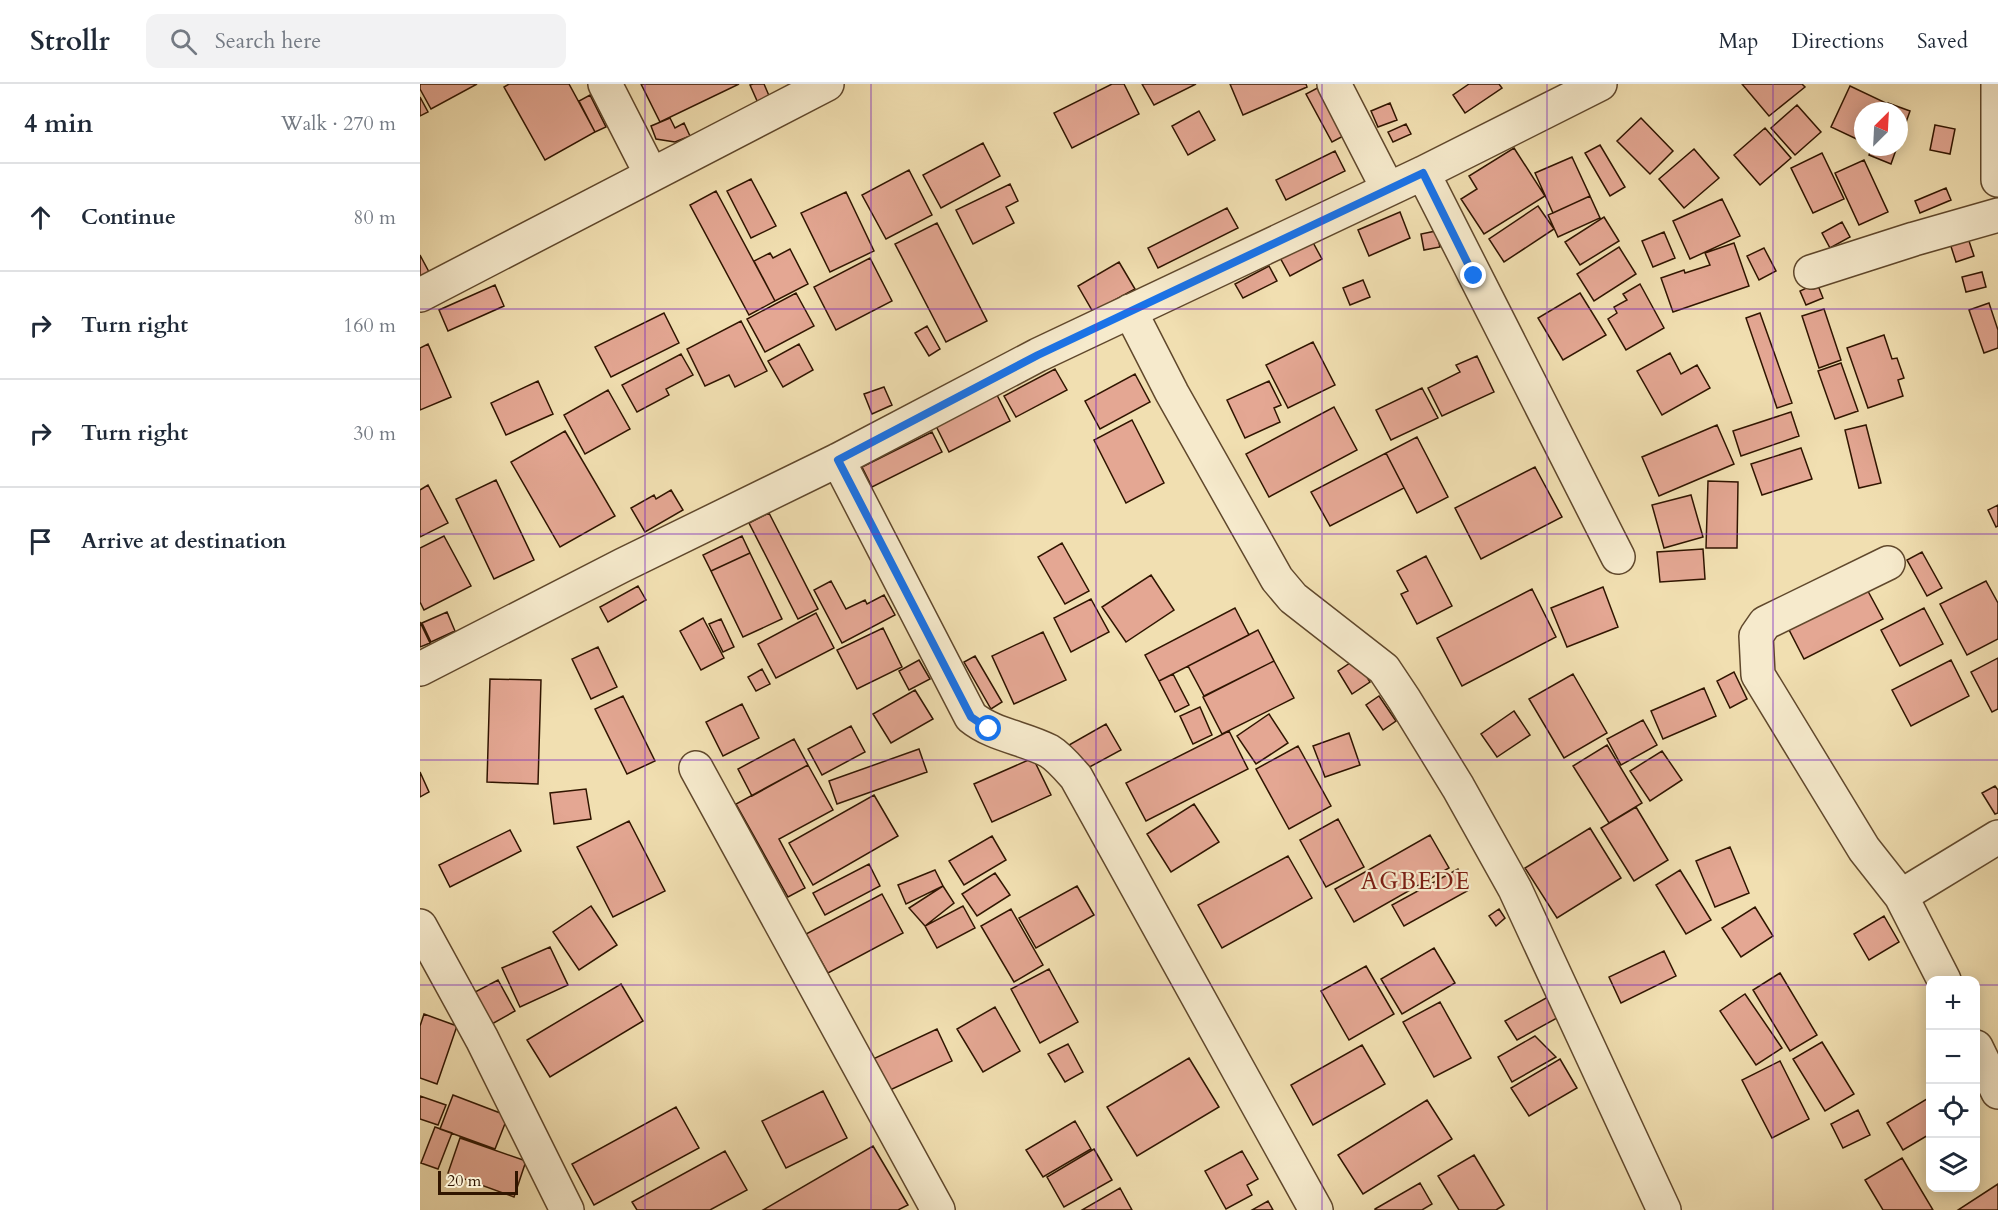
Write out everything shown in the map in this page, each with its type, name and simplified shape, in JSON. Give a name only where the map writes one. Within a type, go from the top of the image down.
[{"type":"street","points":[[605,84],[651,174]]},
{"type":"street","points":[[420,295],[827,84]]},
{"type":"street","points":[[1334,84],[1388,189]]},
{"type":"street","points":[[420,669],[838,460],[1038,355],[1423,173],[1600,84]]},
{"type":"street","points":[[1998,84],[1998,180]]},
{"type":"street","points":[[1423,173],[1618,556]]},
{"type":"street","points":[[1811,272],[1998,215]]},
{"type":"street","points":[[1131,311],[1172,393],[1277,579],[1293,598],[1384,669],[1458,787],[1515,889],[1664,1210]]},
{"type":"street","points":[[838,460],[971,717],[989,729],[1051,752],[1076,777],[1316,1210]]},
{"type":"street","points":[[1888,563],[1765,623],[1756,636],[1758,675],[1864,849],[1901,896],[1941,976]]},
{"type":"street","points":[[696,768],[938,1210]]},
{"type":"street","points":[[1901,896],[1998,837]]},
{"type":"street","points":[[420,926],[482,1039],[567,1210]]},
{"type":"street","points":[[1980,1055],[1998,1092]]},
{"type":"building","points":[[420,84],[477,84],[431,109],[420,89]]},
{"type":"building","points":[[509,84],[569,84],[595,132],[545,160],[504,87]]},
{"type":"building","points":[[641,84],[739,84],[660,122]]},
{"type":"building","points":[[764,84],[770,98],[758,103],[750,85]]},
{"type":"building","points":[[1112,84],[1124,84],[1139,114],[1072,148],[1054,113]]},
{"type":"building","points":[[1142,84],[1196,84],[1154,105]]},
{"type":"building","points":[[1230,84],[1306,84],[1307,87],[1243,115]]},
{"type":"building","points":[[1325,84],[1351,132],[1332,142],[1306,94]]},
{"type":"building","points":[[1469,84],[1499,84],[1502,88],[1465,113],[1453,95]]},
{"type":"building","points":[[1742,84],[1802,84],[1805,87],[1769,116]]},
{"type":"building","points":[[1850,86],[1884,102],[1854,102],[1854,138],[1831,127]]},
{"type":"building","points":[[590,95],[606,127],[595,132],[579,101]]},
{"type":"building","points":[[420,97],[428,112],[420,116]]},
{"type":"building","points":[[1390,103],[1397,120],[1378,127],[1371,111]]},
{"type":"building","points":[[1797,105],[1821,132],[1795,155],[1771,128]]},
{"type":"building","points":[[1199,111],[1215,140],[1188,155],[1172,126]]},
{"type":"building","points":[[670,118],[675,128],[684,123],[690,136],[675,142],[656,139],[651,126]]},
{"type":"building","points":[[1641,118],[1673,151],[1650,174],[1617,141]]},
{"type":"building","points":[[1406,124],[1411,134],[1393,142],[1388,132]]},
{"type":"building","points":[[1935,125],[1955,129],[1950,154],[1930,150]]},
{"type":"building","points":[[1765,128],[1791,158],[1760,185],[1734,155]]},
{"type":"building","points":[[983,143],[1000,176],[941,208],[923,175]]},
{"type":"building","points":[[1600,145],[1625,187],[1610,196],[1585,153]]},
{"type":"building","points":[[1514,148],[1545,196],[1484,234],[1461,199],[1477,189],[1469,176]]},
{"type":"building","points":[[1694,149],[1719,178],[1684,208],[1659,179]]},
{"type":"building","points":[[1335,151],[1345,171],[1286,200],[1276,180]]},
{"type":"building","points":[[1822,153],[1844,199],[1813,213],[1791,168]]},
{"type":"building","points":[[1871,156],[1894,156],[1891,164]]},
{"type":"building","points":[[1572,157],[1590,196],[1553,213],[1535,173]]},
{"type":"building","points":[[1864,160],[1888,212],[1859,225],[1835,173]]},
{"type":"building","points":[[909,170],[932,215],[886,239],[862,195]]},
{"type":"building","points":[[751,179],[776,226],[751,238],[727,191]]},
{"type":"building","points":[[1010,184],[1018,201],[1006,207],[1014,223],[973,244],[956,210]]},
{"type":"building","points":[[1946,188],[1951,200],[1920,213],[1915,201]]},
{"type":"building","points":[[716,191],[775,301],[749,315],[690,205]]},
{"type":"building","points":[[846,192],[874,251],[830,272],[801,213]]},
{"type":"building","points":[[1590,196],[1600,218],[1558,237],[1548,215]]},
{"type":"building","points":[[1722,199],[1740,236],[1690,259],[1673,221]]},
{"type":"building","points":[[1538,206],[1554,229],[1504,262],[1489,239]]},
{"type":"building","points":[[1227,208],[1238,228],[1158,268],[1148,248]]},
{"type":"building","points":[[1400,212],[1410,238],[1369,256],[1358,230]]},
{"type":"building","points":[[1604,217],[1619,241],[1580,265],[1565,242]]},
{"type":"building","points":[[1842,222],[1850,237],[1830,248],[1822,233]]},
{"type":"building","points":[[937,223],[987,321],[946,342],[895,244]]},
{"type":"building","points":[[1965,229],[1974,256],[1956,262],[1947,234]]},
{"type":"building","points":[[1436,231],[1440,247],[1424,250],[1421,234]]},
{"type":"building","points":[[1664,232],[1675,258],[1653,267],[1642,241]]},
{"type":"building","points":[[1310,237],[1322,259],[1290,276],[1278,254]]},
{"type":"building","points":[[1734,243],[1749,286],[1673,312],[1661,278],[1684,270],[1685,273],[1710,265],[1705,253]]},
{"type":"building","points":[[1619,247],[1636,274],[1594,301],[1577,274]]},
{"type":"building","points":[[1764,248],[1776,271],[1759,280],[1747,256]]},
{"type":"building","points":[[790,249],[808,284],[775,301],[754,261],[770,253],[773,258]]},
{"type":"building","points":[[420,255],[429,272],[420,277]]},
{"type":"building","points":[[870,258],[892,301],[836,330],[814,287]]},
{"type":"building","points":[[1119,262],[1135,289],[1093,312],[1078,286]]},
{"type":"building","points":[[1269,266],[1277,281],[1243,298],[1235,284]]},
{"type":"building","points":[[1982,272],[1986,287],[1966,292],[1962,277]]},
{"type":"building","points":[[1363,280],[1370,297],[1350,305],[1343,288]]},
{"type":"building","points":[[1817,283],[1823,298],[1806,305],[1800,291]]},
{"type":"building","points":[[1640,284],[1664,328],[1626,350],[1608,319],[1617,313],[1614,307],[1627,300],[1623,294]]},
{"type":"building","points":[[495,285],[504,306],[448,331],[439,310]]},
{"type":"building","points":[[796,293],[814,326],[765,352],[747,319]]},
{"type":"building","points":[[1580,293],[1606,335],[1563,360],[1538,318]]},
{"type":"building","points":[[1989,303],[1998,330],[1998,348],[1984,353],[1969,310]]},
{"type":"building","points":[[1824,309],[1841,360],[1819,368],[1802,316]]},
{"type":"building","points":[[664,313],[679,343],[611,377],[595,347]]},
{"type":"building","points":[[1760,313],[1792,403],[1777,408],[1746,318]]},
{"type":"building","points":[[741,321],[767,371],[735,387],[729,375],[705,386],[687,349]]},
{"type":"building","points":[[927,326],[940,349],[929,356],[915,333]]},
{"type":"building","points":[[1884,335],[1892,359],[1897,358],[1904,378],[1898,380],[1903,396],[1868,408],[1847,348]]},
{"type":"building","points":[[1313,342],[1335,385],[1288,408],[1266,365]]},
{"type":"building","points":[[428,344],[451,397],[420,410],[420,348]]},
{"type":"building","points":[[799,344],[813,370],[783,387],[768,361]]},
{"type":"building","points":[[1670,353],[1681,374],[1697,365],[1710,388],[1662,415],[1637,371]]},
{"type":"building","points":[[681,354],[693,375],[666,389],[669,395],[637,412],[622,385]]},
{"type":"building","points":[[1477,356],[1494,392],[1442,416],[1428,388],[1460,372],[1456,365]]},
{"type":"building","points":[[1841,363],[1858,411],[1835,419],[1818,371]]},
{"type":"building","points":[[1055,369],[1067,390],[1016,417],[1004,396]]},
{"type":"building","points":[[1135,374],[1150,402],[1100,429],[1085,401]]},
{"type":"building","points":[[538,381],[553,414],[506,435],[491,403]]},
{"type":"building","points":[[1269,381],[1281,405],[1274,408],[1280,422],[1245,438],[1227,400]]},
{"type":"building","points":[[884,387],[892,405],[872,414],[864,394]]},
{"type":"building","points":[[1422,388],[1438,418],[1391,440],[1376,410]]},
{"type":"building","points":[[608,390],[630,429],[585,454],[564,415]]},
{"type":"building","points":[[996,393],[1010,421],[949,452],[935,424]]},
{"type":"building","points":[[1334,407],[1357,450],[1269,497],[1246,454]]},
{"type":"building","points":[[1791,412],[1799,436],[1741,456],[1733,431]]},
{"type":"building","points":[[1132,420],[1164,483],[1126,503],[1094,440]]},
{"type":"building","points":[[1717,425],[1734,464],[1659,496],[1642,457]]},
{"type":"building","points":[[1866,425],[1881,483],[1859,488],[1845,430]]},
{"type":"building","points":[[565,431],[615,516],[560,547],[511,462]]},
{"type":"building","points":[[932,432],[942,452],[872,487],[862,467]]},
{"type":"building","points":[[1417,437],[1448,497],[1417,513],[1386,453]]},
{"type":"building","points":[[1801,448],[1812,479],[1762,495],[1751,464]]},
{"type":"building","points":[[1386,453],[1404,488],[1330,526],[1311,492]]},
{"type":"building","points":[[1535,467],[1562,517],[1481,559],[1455,508]]},
{"type":"building","points":[[496,480],[534,560],[494,579],[456,499]]},
{"type":"building","points":[[1708,481],[1738,482],[1737,548],[1706,548]]},
{"type":"building","points":[[428,485],[448,523],[420,537],[420,490]]},
{"type":"building","points":[[671,490],[683,510],[645,532],[631,508],[654,495],[656,499]]},
{"type":"building","points":[[1691,495],[1703,537],[1664,548],[1652,505]]},
{"type":"building","points":[[1998,505],[1998,526],[1996,527],[1988,510]]},
{"type":"building","points":[[769,513],[818,609],[798,619],[749,523]]},
{"type":"building","points":[[444,536],[471,586],[424,610],[420,602],[420,548]]},
{"type":"building","points":[[742,536],[750,553],[711,571],[703,555]]},
{"type":"building","points":[[1062,543],[1089,591],[1065,604],[1038,557]]},
{"type":"building","points":[[1703,549],[1705,579],[1660,582],[1657,552]]},
{"type":"building","points":[[1922,552],[1942,588],[1927,596],[1907,560]]},
{"type":"building","points":[[750,553],[782,619],[743,637],[711,571]]},
{"type":"building","points":[[1426,556],[1452,606],[1417,624],[1401,594],[1408,591],[1397,571]]},
{"type":"building","points":[[1151,575],[1174,610],[1126,642],[1102,607]]},
{"type":"building","points":[[831,581],[846,609],[865,600],[867,604],[884,595],[895,615],[842,643],[814,590]]},
{"type":"building","points":[[1986,581],[1998,603],[1998,639],[1967,655],[1940,604]]},
{"type":"building","points":[[1863,582],[1883,619],[1804,659],[1785,622]]},
{"type":"building","points":[[638,586],[646,600],[608,622],[600,607]]},
{"type":"building","points":[[1603,587],[1618,627],[1567,647],[1551,608]]},
{"type":"building","points":[[1532,589],[1556,637],[1462,686],[1437,638]]},
{"type":"building","points":[[1091,599],[1109,632],[1071,652],[1054,618]]},
{"type":"building","points":[[1235,608],[1249,635],[1159,681],[1145,655]]},
{"type":"building","points":[[1924,608],[1943,644],[1900,666],[1881,630]]},
{"type":"building","points":[[447,612],[455,631],[431,642],[422,623]]},
{"type":"building","points":[[816,613],[834,648],[776,678],[758,644]]},
{"type":"building","points":[[703,618],[724,658],[701,670],[680,631]]},
{"type":"building","points":[[721,619],[734,647],[723,652],[709,624]]},
{"type":"building","points":[[420,622],[430,643],[420,647]]},
{"type":"building","points":[[883,628],[902,667],[857,689],[837,650]]},
{"type":"building","points":[[1258,630],[1274,661],[1204,696],[1188,666]]},
{"type":"building","points":[[1043,632],[1066,680],[1014,704],[992,656]]},
{"type":"building","points":[[598,647],[617,687],[591,699],[572,659]]},
{"type":"building","points":[[975,656],[1002,702],[991,709],[964,662]]},
{"type":"building","points":[[1998,658],[1998,709],[1992,712],[1971,672]]},
{"type":"building","points":[[1356,659],[1370,682],[1352,694],[1338,671]]},
{"type":"building","points":[[919,660],[930,679],[909,690],[899,671]]},
{"type":"building","points":[[1951,660],[1969,696],[1911,726],[1892,690]]},
{"type":"building","points":[[1274,661],[1294,698],[1222,734],[1203,697]]},
{"type":"building","points":[[762,669],[770,684],[756,691],[748,677]]},
{"type":"building","points":[[1734,672],[1747,699],[1730,708],[1717,681]]},
{"type":"building","points":[[1173,674],[1189,705],[1175,712],[1159,681]]},
{"type":"building","points":[[1573,674],[1607,733],[1564,758],[1529,699]]},
{"type":"building","points":[[490,679],[541,680],[538,784],[487,782]]},
{"type":"building","points":[[1704,688],[1716,716],[1663,739],[1651,711]]},
{"type":"building","points":[[915,690],[933,719],[891,743],[873,714]]},
{"type":"building","points":[[623,696],[655,761],[627,774],[595,709]]},
{"type":"building","points":[[1379,696],[1396,721],[1383,730],[1366,705]]},
{"type":"building","points":[[742,704],[759,738],[723,756],[706,722]]},
{"type":"building","points":[[1200,707],[1212,735],[1193,744],[1180,716]]},
{"type":"building","points":[[1514,711],[1530,735],[1497,757],[1481,734]]},
{"type":"building","points":[[1269,714],[1288,743],[1256,764],[1237,736]]},
{"type":"building","points":[[1643,720],[1657,745],[1621,765],[1607,739]]},
{"type":"building","points":[[1106,724],[1121,750],[1084,770],[1069,745]]},
{"type":"building","points":[[851,726],[865,752],[822,775],[808,749]]},
{"type":"building","points":[[1229,731],[1248,769],[1146,821],[1126,783]]},
{"type":"building","points":[[1349,733],[1360,765],[1325,777],[1313,746]]},
{"type":"building","points":[[794,739],[808,765],[752,796],[738,769]]},
{"type":"building","points":[[1607,745],[1642,803],[1609,823],[1573,766]]},
{"type":"building","points":[[1298,746],[1331,806],[1289,829],[1256,769]]},
{"type":"building","points":[[919,749],[927,772],[837,804],[829,781]]},
{"type":"building","points":[[1662,751],[1682,780],[1650,801],[1630,771]]},
{"type":"building","points":[[1033,758],[1051,795],[992,822],[974,784]]},
{"type":"building","points":[[808,765],[833,810],[779,839],[805,888],[788,897],[736,804]]},
{"type":"building","points":[[420,772],[429,792],[420,797]]},
{"type":"building","points":[[1995,786],[1998,790],[1998,813],[1995,814],[1982,793]]},
{"type":"building","points":[[586,789],[591,819],[554,824],[550,793]]},
{"type":"building","points":[[874,795],[898,836],[813,885],[789,843]]},
{"type":"building","points":[[1194,804],[1219,842],[1171,872],[1147,834]]},
{"type":"building","points":[[1636,807],[1668,860],[1634,881],[1601,828]]},
{"type":"building","points":[[1338,819],[1364,867],[1326,887],[1300,840]]},
{"type":"building","points":[[629,821],[665,891],[613,917],[577,847]]},
{"type":"building","points":[[1590,828],[1621,878],[1557,918],[1525,868]]},
{"type":"building","points":[[510,830],[521,851],[450,887],[439,865]]},
{"type":"building","points":[[1430,835],[1449,868],[1354,922],[1335,889]]},
{"type":"building","points":[[992,836],[1006,860],[964,885],[949,861]]},
{"type":"building","points":[[1730,847],[1749,893],[1715,907],[1696,861]]},
{"type":"building","points":[[1288,856],[1312,898],[1222,948],[1198,905]]},
{"type":"building","points":[[869,864],[880,886],[825,915],[813,893]]},
{"type":"building","points":[[1458,869],[1469,890],[1404,926],[1392,905]]},
{"type":"building","points":[[935,870],[943,886],[906,904],[898,885]]},
{"type":"building","points":[[1680,870],[1711,920],[1686,934],[1656,885]]},
{"type":"building","points":[[995,873],[1010,895],[977,916],[962,894]]},
{"type":"building","points":[[943,886],[954,903],[925,926],[909,908]]},
{"type":"building","points":[[1077,886],[1094,915],[1036,948],[1019,918]]},
{"type":"building","points":[[882,894],[903,933],[828,973],[806,934]]},
{"type":"building","points":[[591,906],[617,945],[579,970],[553,932]]},
{"type":"building","points":[[963,906],[975,928],[937,948],[925,926]]},
{"type":"building","points":[[1755,907],[1773,936],[1741,957],[1722,928]]},
{"type":"building","points":[[1011,909],[1043,965],[1014,982],[981,926]]},
{"type":"building","points":[[1499,909],[1505,918],[1496,926],[1489,916]]},
{"type":"building","points":[[1884,916],[1899,942],[1869,960],[1854,934]]},
{"type":"building","points":[[550,947],[568,985],[520,1007],[502,968]]},
{"type":"building","points":[[1434,948],[1455,983],[1402,1014],[1381,979]]},
{"type":"building","points":[[1664,951],[1676,976],[1621,1003],[1609,977]]},
{"type":"building","points":[[1366,966],[1394,1014],[1349,1040],[1321,991]]},
{"type":"building","points":[[1049,969],[1078,1022],[1040,1043],[1011,989]]},
{"type":"building","points":[[1780,973],[1817,1035],[1790,1051],[1753,990]]},
{"type":"building","points":[[498,980],[515,1011],[492,1024],[475,992]]},
{"type":"building","points":[[621,984],[643,1021],[550,1077],[527,1040]]},
{"type":"building","points":[[1555,993],[1566,1013],[1517,1040],[1505,1021]]},
{"type":"building","points":[[1745,994],[1782,1048],[1756,1065],[1720,1011]]},
{"type":"building","points":[[1440,1002],[1471,1058],[1434,1077],[1403,1022]]},
{"type":"building","points":[[995,1007],[1020,1051],[983,1072],[957,1029]]},
{"type":"building","points":[[424,1014],[457,1026],[437,1084],[420,1078],[420,1026]]},
{"type":"building","points":[[937,1029],[952,1061],[888,1091],[873,1059]]},
{"type":"building","points":[[1535,1036],[1556,1057],[1512,1082],[1498,1057]]},
{"type":"building","points":[[1822,1042],[1854,1094],[1825,1111],[1793,1059]]},
{"type":"building","points":[[1068,1044],[1083,1072],[1065,1082],[1048,1054]]},
{"type":"building","points":[[1362,1045],[1385,1084],[1313,1125],[1291,1085]]},
{"type":"building","points":[[1189,1058],[1219,1107],[1137,1156],[1107,1107]]},
{"type":"building","points":[[1560,1059],[1577,1088],[1529,1116],[1511,1088]]},
{"type":"building","points":[[1780,1061],[1809,1119],[1772,1138],[1742,1080]]},
{"type":"building","points":[[823,1091],[847,1138],[786,1168],[762,1121]]},
{"type":"building","points":[[453,1095],[508,1116],[495,1149],[440,1129]]},
{"type":"building","points":[[420,1096],[446,1105],[438,1125],[420,1119]]},
{"type":"building","points":[[1926,1099],[1926,1136],[1903,1150],[1887,1123]]},
{"type":"building","points":[[1427,1100],[1452,1139],[1363,1194],[1338,1155]]},
{"type":"building","points":[[676,1107],[699,1148],[594,1205],[572,1164]]},
{"type":"building","points":[[676,1107],[699,1148],[594,1205],[572,1164]]},
{"type":"building","points":[[1858,1110],[1870,1135],[1843,1148],[1831,1124]]},
{"type":"building","points":[[1075,1121],[1091,1149],[1043,1177],[1026,1150]]},
{"type":"building","points":[[435,1127],[452,1133],[438,1169],[421,1163]]},
{"type":"building","points":[[460,1138],[526,1161],[514,1197],[448,1173]]},
{"type":"building","points":[[873,1146],[908,1205],[898,1210],[763,1210]]},
{"type":"building","points":[[1094,1149],[1112,1180],[1064,1207],[1047,1177]]},
{"type":"building","points":[[725,1151],[747,1190],[710,1210],[637,1210],[632,1202]]},
{"type":"building","points":[[1242,1151],[1258,1179],[1247,1185],[1252,1195],[1226,1209],[1205,1171]]},
{"type":"building","points":[[1474,1155],[1504,1205],[1496,1210],[1459,1210],[1438,1176]]},
{"type":"building","points":[[1902,1158],[1933,1210],[1883,1210],[1865,1180]]},
{"type":"building","points":[[1420,1183],[1432,1204],[1422,1210],[1375,1210],[1375,1209]]},
{"type":"building","points":[[1998,1184],[1998,1210],[1958,1210]]},
{"type":"building","points":[[1120,1188],[1132,1210],[1082,1210]]},
{"type":"building","points":[[1268,1201],[1273,1210],[1252,1210]]},
{"type":"district","name":"AGBEDE","points":[[1416,881]]},
{"type":"route","points":[[989,729],[971,717],[838,460],[1038,355],[1423,173],[1474,276]]}]
